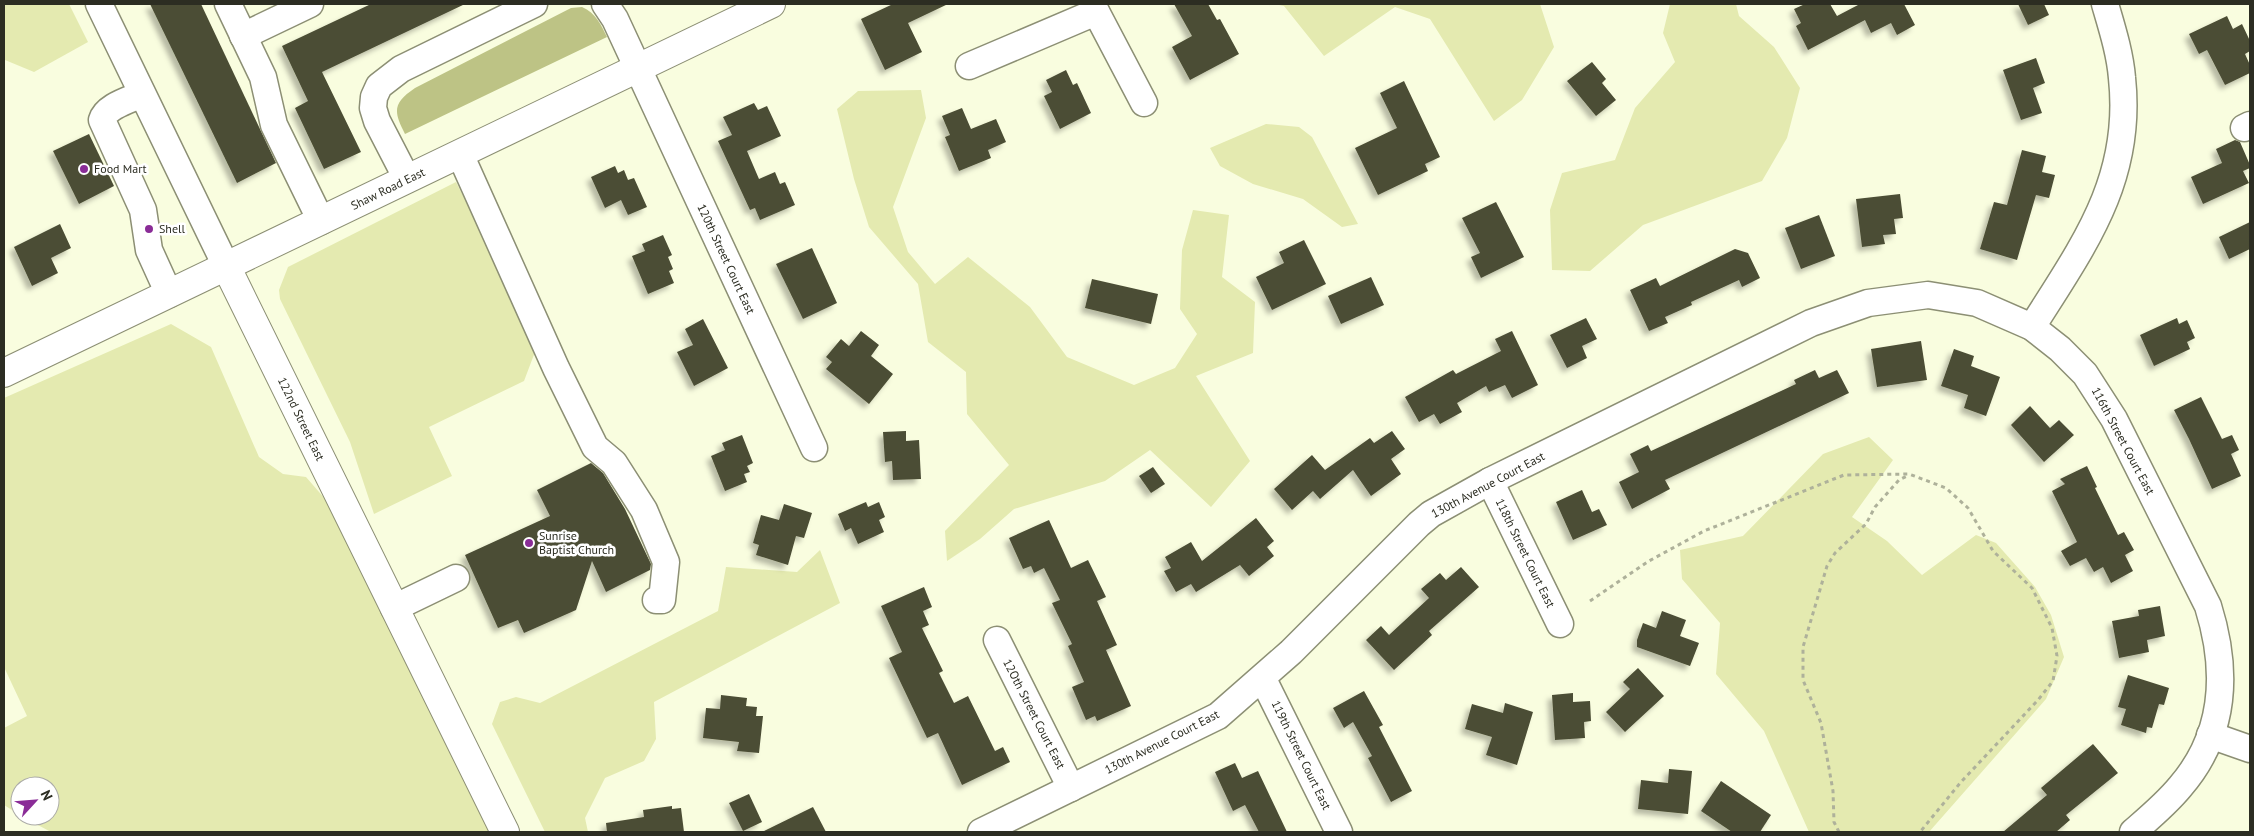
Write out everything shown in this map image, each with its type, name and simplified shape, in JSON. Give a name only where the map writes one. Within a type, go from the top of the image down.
[{"type":"main road","name":"Shaw Road East","points":[[4,374],[407,179],[638,70],[771,4]]},
{"type":"main road","name":"122nd Street East","points":[[226,266],[506,832]]},
{"type":"street","name":"122nd Street East","points":[[99,4],[226,266]]},
{"type":"street","points":[[228,4],[263,77],[274,125],[321,221]]},
{"type":"street","points":[[243,36],[310,4]]},
{"type":"street","points":[[407,179],[377,121],[373,108],[374,97],[379,86],[401,69],[534,4]]},
{"type":"street","name":"120th Street Court East","points":[[605,4],[615,19],[814,448]]},
{"type":"street","points":[[2032,327],[2095,225],[2112,183],[2118,162],[2124,117],[2123,85],[2116,41],[2105,4]]},
{"type":"street","points":[[969,66],[1094,8],[1144,103]]},
{"type":"street","points":[[142,94],[103,114],[102,120],[143,210],[149,250],[169,294]]},
{"type":"street","points":[[460,154],[556,368],[595,448],[614,462],[644,510],[666,562],[662,600],[656,600]]},
{"type":"street","name":"130th Avenue Court East","points":[[990,830],[1218,716],[1263,679],[1431,514],[1490,481],[1802,328],[1843,310],[1868,303],[1928,295],[1977,303],[2032,327]]},
{"type":"street","name":"116th Street Court East","points":[[2032,327],[2060,348],[2096,388],[2114,419],[2208,606],[2216,634],[2221,663],[2220,692],[2205,749],[2180,787],[2133,832]]},
{"type":"street","name":"118th Street Court East","points":[[1490,481],[1560,624]]},
{"type":"street","points":[[394,608],[456,578]]},
{"type":"street","name":"12Oth Street Court East","points":[[997,640],[1071,788]]},
{"type":"street","name":"119th Street Court East","points":[[1263,679],[1338,832]]},
{"type":"street","points":[[2210,734],[2250,749]]},
{"type":"path","points":[[1590,601],[1649,561],[1704,530],[1844,475],[1909,474],[1946,488],[1968,508],[1993,551],[2032,588],[2052,628],[2058,656],[2053,681],[2038,700],[1961,782],[1920,832]]},
{"type":"path","points":[[1839,832],[1834,822],[1833,791],[1821,724],[1803,680],[1803,647],[1827,566],[1835,553],[1866,524],[1875,507],[1899,480],[1909,474]]},
{"type":"shaded area","points":[[4,4],[69,4],[88,42],[34,72],[5,60]]},
{"type":"shaded area","points":[[1274,4],[1540,4],[1554,47],[1522,100],[1494,121],[1430,19],[1395,7],[1324,56],[1284,6]]},
{"type":"shaded area","points":[[1670,4],[1736,4],[1739,16],[1774,47],[1800,88],[1787,138],[1762,181],[1643,225],[1590,271],[1552,270],[1550,210],[1562,173],[1615,160],[1635,108],[1675,62],[1663,33]]},
{"type":"shaded area","points":[[582,7],[594,16],[607,37],[405,134],[398,119],[397,108],[402,98],[408,93],[571,8]]},
{"type":"shaded area","points":[[921,90],[926,118],[893,207],[908,252],[935,284],[968,257],[1030,307],[1067,357],[1134,385],[1175,368],[1197,334],[1180,309],[1182,250],[1193,210],[1229,215],[1222,277],[1255,302],[1253,353],[1196,376],[1250,461],[1211,507],[1150,450],[1105,481],[1014,509],[980,539],[947,561],[945,531],[1009,465],[967,414],[966,372],[928,342],[918,284],[869,227],[854,179],[837,109],[858,91]]},
{"type":"shaded area","points":[[1266,124],[1299,127],[1312,137],[1358,224],[1342,227],[1303,199],[1253,184],[1220,166],[1210,148]]},
{"type":"shaded area","points":[[456,182],[538,344],[524,381],[429,427],[452,476],[374,514],[350,442],[280,299],[279,290],[288,267]]},
{"type":"shaded area","points":[[171,324],[211,347],[259,457],[283,474],[306,477],[326,500],[491,832],[51,832],[40,826],[60,826],[60,776],[10,776],[10,809],[4,805],[4,728],[27,716],[4,667],[4,398]]},
{"type":"shaded area","points":[[1869,437],[1893,460],[1852,517],[1887,541],[1922,575],[1976,535],[1996,543],[2035,587],[2051,615],[2064,657],[2046,699],[1929,832],[1809,832],[1764,731],[1716,674],[1720,623],[1682,579],[1680,550],[1743,536],[1823,454]]},
{"type":"shaded area","points":[[820,550],[840,603],[654,702],[656,739],[644,761],[605,778],[585,818],[588,832],[545,832],[492,724],[500,702],[516,697],[540,703],[718,611],[726,567],[797,572]]},
{"type":"building","points":[[150,4],[201,4],[276,163],[237,183]]},
{"type":"building","points":[[371,4],[465,4],[322,72],[361,152],[324,169],[295,108],[308,101],[282,46]]},
{"type":"building","points":[[893,4],[948,4],[908,23],[922,52],[885,70],[861,19]]},
{"type":"building","points":[[1174,4],[1208,4],[1217,20],[1220,19],[1239,54],[1190,80],[1172,47],[1192,36]]},
{"type":"building","points":[[1805,4],[1830,4],[1837,16],[1857,4],[1904,4],[1915,25],[1897,35],[1891,23],[1871,33],[1865,20],[1808,50],[1796,26],[1801,23],[1794,9]]},
{"type":"building","points":[[2018,4],[2044,4],[2049,15],[2028,25]]},
{"type":"building","points":[[2227,16],[2233,29],[2242,24],[2250,41],[2250,51],[2245,54],[2250,65],[2250,73],[2225,85],[2207,50],[2199,54],[2189,34]]},
{"type":"building","points":[[2036,58],[2045,83],[2033,88],[2042,113],[2021,120],[2003,70]]},
{"type":"building","points":[[1592,62],[1606,79],[1602,83],[1616,100],[1596,116],[1567,81]]},
{"type":"building","points":[[1066,70],[1073,85],[1077,83],[1091,113],[1060,129],[1044,96],[1052,92],[1046,80]]},
{"type":"building","points":[[1404,81],[1440,157],[1425,164],[1428,171],[1378,195],[1355,148],[1397,128],[1380,93]]},
{"type":"building","points":[[754,103],[758,110],[767,106],[781,136],[747,151],[759,179],[775,172],[780,184],[785,182],[795,205],[760,220],[755,208],[750,210],[718,141],[732,135],[723,117]]},
{"type":"building","points":[[962,108],[971,129],[996,119],[1006,142],[988,150],[991,158],[959,171],[945,137],[950,135],[942,116]]},
{"type":"building","name":"Food Mart","points":[[89,134],[114,186],[79,204],[53,151]]},
{"type":"building","points":[[2235,140],[2240,142],[2250,165],[2250,168],[2243,171],[2249,183],[2203,204],[2191,177],[2222,163],[2216,149]]},
{"type":"building","points":[[2022,150],[2046,156],[2042,172],[2055,175],[2049,198],[2036,195],[2017,260],[1980,249],[1994,202],[2007,205]]},
{"type":"building","points":[[615,166],[618,173],[624,170],[628,180],[634,178],[647,207],[628,215],[621,200],[605,208],[591,177]]},
{"type":"building","points":[[1900,194],[1903,218],[1894,219],[1896,234],[1883,235],[1885,244],[1862,247],[1856,199]]},
{"type":"building","points":[[1496,202],[1524,257],[1481,278],[1471,257],[1480,253],[1462,218]]},
{"type":"building","points":[[1819,215],[1835,256],[1801,269],[1785,228]]},
{"type":"building","points":[[2250,222],[2250,249],[2229,259],[2219,237]]},
{"type":"building","points":[[60,224],[71,248],[51,258],[58,273],[32,286],[14,247]]},
{"type":"building","points":[[663,235],[672,255],[668,257],[673,269],[669,271],[674,283],[648,294],[632,256],[645,251],[642,244]]},
{"type":"building","points":[[1304,240],[1326,284],[1272,310],[1256,277],[1284,263],[1279,252]]},
{"type":"building","points":[[812,248],[837,303],[803,319],[776,264]]},
{"type":"building","points":[[1735,249],[1748,253],[1760,278],[1742,287],[1739,280],[1691,302],[1692,305],[1665,317],[1668,323],[1649,331],[1630,290],[1656,278],[1660,286]]},
{"type":"building","points":[[1371,277],[1384,305],[1341,324],[1328,296]]},
{"type":"building","points":[[1092,279],[1158,294],[1151,324],[1085,308]]},
{"type":"building","points":[[1586,318],[1597,339],[1582,346],[1587,358],[1567,368],[1550,335]]},
{"type":"building","points":[[2177,318],[2179,324],[2187,320],[2195,338],[2187,342],[2190,349],[2154,366],[2140,335]]},
{"type":"building","points":[[703,319],[728,368],[694,386],[677,352],[693,345],[685,329]]},
{"type":"building","points":[[861,331],[879,345],[871,356],[893,374],[869,404],[826,369],[832,362],[826,357],[841,339],[849,346]]},
{"type":"building","points":[[1512,331],[1538,385],[1512,398],[1505,385],[1489,392],[1486,386],[1457,403],[1462,412],[1440,424],[1434,414],[1419,422],[1405,397],[1453,370],[1456,374],[1501,351],[1495,339]]},
{"type":"building","points":[[1921,341],[1927,380],[1877,387],[1871,349]]},
{"type":"building","points":[[1954,349],[1974,356],[1971,366],[2000,377],[1986,416],[1964,408],[1968,395],[1941,386]]},
{"type":"building","points":[[1815,370],[1819,378],[1837,370],[1849,393],[1665,480],[1670,489],[1632,509],[1619,482],[1639,472],[1630,454],[1648,445],[1651,451],[1796,384],[1794,380]]},
{"type":"building","points":[[2201,397],[2222,439],[2232,435],[2239,450],[2231,454],[2241,476],[2212,489],[2174,410]]},
{"type":"building","points":[[2030,406],[2050,428],[2059,420],[2074,435],[2044,462],[2011,425]]},
{"type":"building","points":[[906,431],[906,441],[919,440],[921,479],[893,480],[892,461],[885,462],[883,432]]},
{"type":"building","points":[[1392,431],[1405,449],[1391,459],[1401,474],[1371,496],[1353,470],[1320,499],[1313,491],[1292,510],[1274,489],[1312,455],[1325,470],[1370,438],[1374,443]]},
{"type":"building","points":[[742,435],[753,463],[747,466],[750,472],[744,474],[747,482],[725,491],[711,456],[725,450],[722,443]]},
{"type":"building","name":"Sunrise Baptist Church","points":[[591,463],[603,473],[625,509],[651,564],[650,570],[606,592],[592,561],[576,610],[524,633],[518,620],[498,628],[465,555],[550,516],[537,490]]},
{"type":"building","points":[[2087,466],[2097,487],[2095,488],[2118,535],[2124,532],[2134,550],[2125,555],[2133,571],[2111,583],[2103,567],[2094,572],[2086,558],[2070,566],[2061,551],[2077,542],[2052,491],[2065,484],[2060,479]]},
{"type":"building","points":[[1153,467],[1165,484],[1151,493],[1139,476]]},
{"type":"building","points":[[1582,490],[1592,512],[1599,509],[1607,525],[1573,540],[1556,502]]},
{"type":"building","points":[[866,502],[868,507],[879,502],[885,517],[879,520],[884,532],[858,544],[851,528],[845,531],[838,514]]},
{"type":"building","points":[[784,504],[812,513],[804,538],[796,536],[788,565],[756,555],[759,545],[753,543],[761,515],[779,520]]},
{"type":"building","points":[[1256,518],[1274,541],[1267,547],[1274,556],[1249,576],[1240,565],[1196,592],[1191,584],[1176,592],[1164,571],[1171,568],[1165,557],[1191,542],[1202,561]]},
{"type":"building","points":[[1049,520],[1071,568],[1088,560],[1106,597],[1097,601],[1117,645],[1106,650],[1131,706],[1097,721],[1095,716],[1086,720],[1072,687],[1084,682],[1068,646],[1072,644],[1052,603],[1060,600],[1044,568],[1034,573],[1031,566],[1023,569],[1009,538]]},
{"type":"building","points":[[1461,567],[1479,587],[1429,631],[1432,635],[1394,670],[1366,640],[1381,626],[1389,635],[1429,598],[1421,589],[1440,573],[1446,580]]},
{"type":"building","points":[[924,587],[932,607],[923,611],[929,625],[922,628],[943,671],[939,673],[954,703],[968,696],[995,751],[1003,747],[1010,762],[962,785],[938,733],[927,738],[889,658],[902,652],[881,606]]},
{"type":"building","points":[[2160,606],[2165,636],[2147,640],[2149,652],[2119,658],[2112,621],[2139,616],[2138,610]]},
{"type":"building","points":[[1662,611],[1686,620],[1680,636],[1699,643],[1690,666],[1637,647],[1637,640],[1643,623],[1656,628]]},
{"type":"building","points":[[1638,668],[1664,696],[1625,732],[1606,712],[1630,689],[1623,682]]},
{"type":"building","points":[[2128,675],[2169,688],[2164,705],[2159,704],[2152,728],[2147,727],[2146,733],[2121,725],[2126,709],[2118,707]]},
{"type":"building","points":[[1364,691],[1383,725],[1379,727],[1412,791],[1391,802],[1368,758],[1372,756],[1353,722],[1344,728],[1333,708]]},
{"type":"building","points":[[1573,693],[1573,702],[1590,701],[1591,721],[1584,722],[1585,738],[1555,740],[1552,695]]},
{"type":"building","points":[[721,695],[747,698],[746,706],[757,707],[756,716],[763,716],[759,753],[737,751],[739,742],[703,738],[706,708],[720,709]]},
{"type":"building","points":[[1505,703],[1533,712],[1517,765],[1486,755],[1492,737],[1465,729],[1472,704],[1503,713]]},
{"type":"building","points":[[2093,744],[2118,773],[2066,815],[2070,820],[2056,832],[2003,832],[2047,795],[2041,788]]},
{"type":"building","points":[[1235,763],[1242,778],[1258,771],[1287,832],[1259,832],[1245,805],[1233,811],[1215,772]]},
{"type":"building","points":[[1669,769],[1692,771],[1688,814],[1638,809],[1641,780],[1668,783]]},
{"type":"building","points":[[1721,781],[1771,815],[1760,832],[1732,832],[1701,811]]},
{"type":"building","points":[[749,794],[762,822],[743,831],[729,803]]},
{"type":"building","points":[[672,806],[672,809],[681,808],[684,832],[607,832],[606,823],[644,817],[643,810]]},
{"type":"building","points":[[813,807],[826,832],[762,832]]},
{"type":"place","name":"Food Mart","points":[[84,169]]},
{"type":"place","name":"Shell","points":[[149,229]]},
{"type":"place","name":"Sunrise Baptist Church","points":[[529,543]]}]
